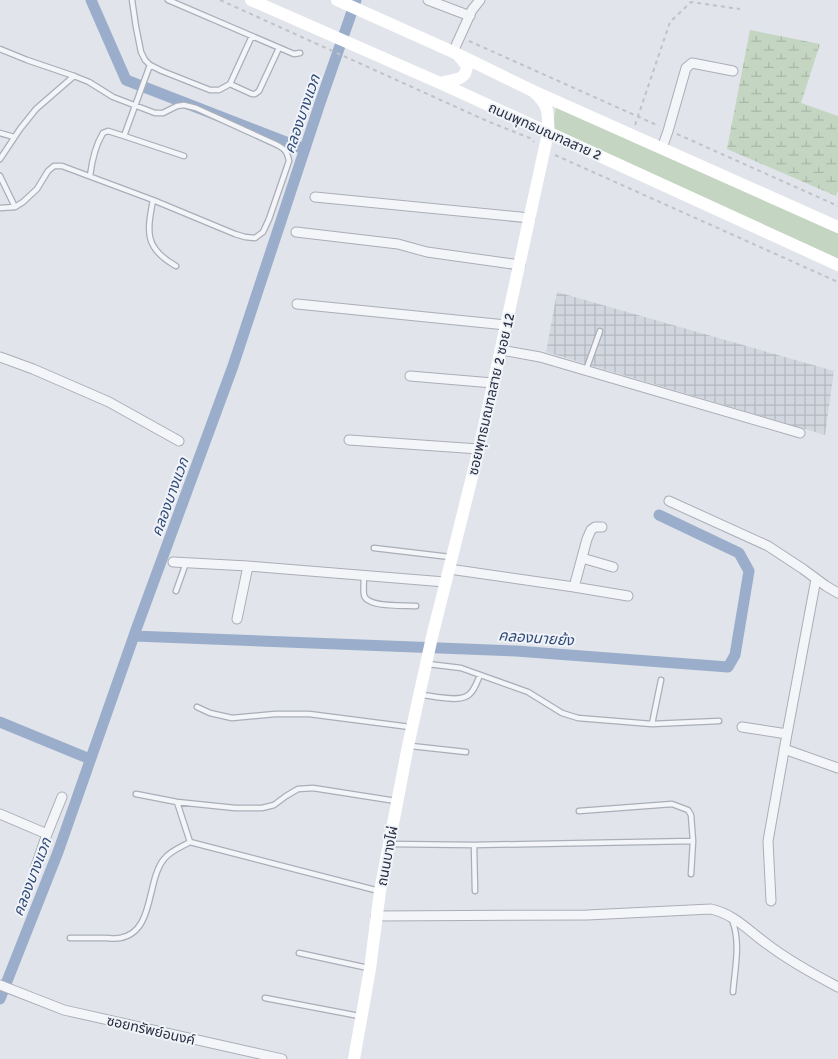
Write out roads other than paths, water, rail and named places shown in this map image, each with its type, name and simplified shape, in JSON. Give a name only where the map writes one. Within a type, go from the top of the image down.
[{"type":"main road","name":"ถนนพุทธมณฑลสาย 2","points":[[251,0],[305,31],[378,56],[838,265]]},
{"type":"main road","points":[[337,0],[391,24],[456,49],[534,91],[838,227]]},
{"type":"main road","points":[[440,84],[464,76],[467,66],[456,49]]},
{"type":"main road","name":"ซอยพุทธมณฑลสาย 2 ซอย 12","points":[[427,659],[479,449],[548,133],[547,108],[534,91]]},
{"type":"main road","name":"ถนนบางไผ่","points":[[354,1059],[370,969],[380,891],[427,659]]},
{"type":"street","points":[[428,0],[470,16]]},
{"type":"street","points":[[456,49],[472,10],[480,0]]},
{"type":"street","points":[[662,148],[686,68],[692,63],[734,71]]},
{"type":"street","points":[[314,197],[530,218]]},
{"type":"street","points":[[296,232],[398,244],[428,252],[520,264]]},
{"type":"street","points":[[297,304],[506,325]]},
{"type":"street","points":[[501,350],[540,357],[800,433]]},
{"type":"street","points":[[0,357],[108,402],[179,441]]},
{"type":"street","points":[[410,376],[493,383]]},
{"type":"street","points":[[349,440],[479,449]]},
{"type":"street","points":[[670,501],[768,546],[838,593]]},
{"type":"street","points":[[574,587],[591,530],[595,527],[602,527]]},
{"type":"street","points":[[582,558],[613,567]]},
{"type":"street","points":[[173,562],[364,574],[448,569],[628,596]]},
{"type":"street","points":[[237,619],[248,566]]},
{"type":"street","points":[[770,900],[768,841],[816,578]]},
{"type":"street","points":[[742,726],[787,734]]},
{"type":"street","points":[[784,749],[838,768]]},
{"type":"street","points":[[36,866],[62,797]]},
{"type":"street","points":[[0,814],[47,834]]},
{"type":"street","points":[[376,916],[587,915],[711,909],[731,916],[768,945],[838,987]]},
{"type":"street","name":"ซอยทรัพย์อนงค์","points":[[0,985],[64,1010],[282,1059]]},
{"type":"lane","points":[[132,0],[141,52],[145,60],[162,71],[210,90],[219,90],[230,84],[252,36]]},
{"type":"lane","points":[[168,0],[279,48],[294,54],[300,53]]},
{"type":"lane","points":[[0,48],[74,76],[113,97],[155,113],[164,113],[177,106],[184,105],[196,108],[282,147],[287,152],[289,161],[270,220],[263,232],[255,238],[235,234],[153,200],[62,166],[54,166],[48,171],[37,189],[23,202],[15,207],[0,208]]},
{"type":"lane","points":[[230,84],[255,94],[259,91],[279,48]]},
{"type":"lane","points":[[124,136],[150,65]]},
{"type":"lane","points":[[0,159],[36,109],[74,76]]},
{"type":"lane","points":[[90,176],[94,152],[99,139],[103,133],[108,131],[184,156]]},
{"type":"lane","points":[[0,133],[14,137]]},
{"type":"lane","points":[[0,176],[15,207]]},
{"type":"lane","points":[[153,200],[149,225],[150,241],[168,262],[176,266]]},
{"type":"lane","points":[[586,371],[600,331]]},
{"type":"lane","points":[[374,548],[448,569]]},
{"type":"lane","points":[[176,591],[186,563]]},
{"type":"lane","points":[[364,574],[364,596],[367,601],[375,604],[416,606]]},
{"type":"lane","points":[[427,659],[461,668],[528,692],[562,713],[578,718],[652,724],[719,721]]},
{"type":"lane","points":[[419,695],[456,698],[468,696],[474,689],[480,675]]},
{"type":"lane","points":[[652,724],[661,680]]},
{"type":"lane","points":[[197,707],[210,713],[232,718],[276,714],[309,714],[412,727]]},
{"type":"lane","points":[[408,746],[466,752]]},
{"type":"lane","points":[[136,794],[177,802],[235,808],[274,806],[298,789],[313,788],[397,801]]},
{"type":"lane","points":[[177,802],[190,842]]},
{"type":"lane","points":[[579,811],[672,804],[688,810],[691,815],[693,841],[691,874]]},
{"type":"lane","points":[[389,844],[474,845],[693,841]]},
{"type":"lane","points":[[70,938],[120,938],[131,934],[140,926],[146,915],[154,876],[164,859],[173,851],[190,842],[380,891]]},
{"type":"lane","points":[[474,845],[475,891]]},
{"type":"lane","points":[[731,916],[736,929],[737,941],[733,992]]},
{"type":"lane","points":[[299,953],[370,969]]},
{"type":"lane","points":[[265,998],[362,1017]]},
{"type":"waterway","points":[[91,0],[126,80],[304,149]]},
{"type":"waterway","name":"คลองบางแวก","points":[[0,999],[58,852],[137,627],[233,366],[356,0]]},
{"type":"waterway","name":"คลองนายย้ง","points":[[134,636],[516,651],[728,667],[735,655],[749,571],[739,553],[659,515]]},
{"type":"waterway","points":[[0,722],[90,759]]}]
